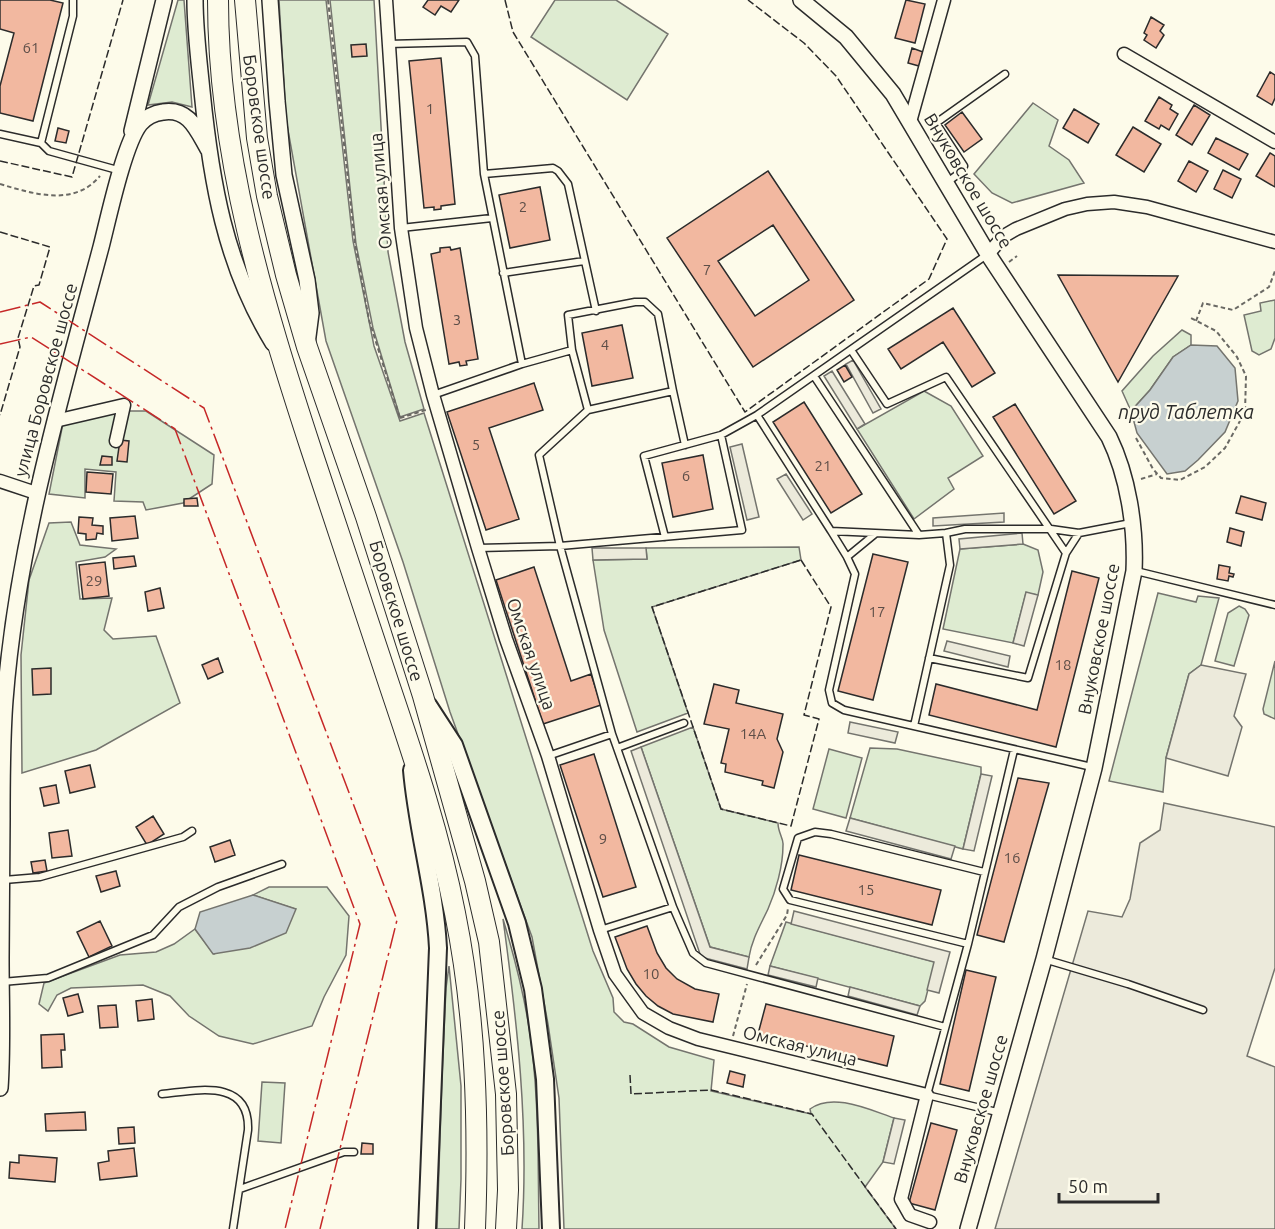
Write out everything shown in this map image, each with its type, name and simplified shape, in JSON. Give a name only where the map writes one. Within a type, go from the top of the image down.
[{"type":"main road","name":"Боровское шоссе","points":[[218,0],[219,35],[232,163],[240,206],[281,356],[412,751],[438,841],[455,912],[474,1052],[478,1150],[475,1229]]},
{"type":"main road","name":"Боровское шоссе","points":[[245,0],[254,121],[263,178],[286,275],[307,347],[366,517],[423,696],[476,881],[491,951],[506,1094],[508,1190],[506,1229]]},
{"type":"main road","points":[[423,696],[454,745],[517,923],[533,989],[545,1078],[551,1229]]},
{"type":"main road","points":[[412,751],[415,805],[430,874],[437,942],[427,1229]]},
{"type":"street","points":[[127,153],[164,0]]},
{"type":"street","points":[[195,0],[208,149],[214,190],[230,248],[255,313],[281,356]]},
{"type":"street","points":[[270,0],[284,175],[307,280],[311,313],[307,347]]},
{"type":"street","name":"Омская улица","points":[[386,0],[387,44],[401,228],[416,328],[433,395],[506,639],[548,756],[615,974],[643,1013],[669,1028],[709,1042],[927,1095]]},
{"type":"street","name":"Внуковское шоссе","points":[[801,0],[846,37],[893,94],[988,254],[1109,437],[1122,473],[1131,523],[1134,571],[1094,768],[1044,959],[968,1229]]},
{"type":"street","points":[[910,122],[944,0]]},
{"type":"street","points":[[1124,54],[1275,142]]},
{"type":"street","points":[[127,153],[141,123],[152,115],[164,111],[186,115],[208,149]]},
{"type":"street","name":"улица Боровское шоссе","points":[[0,1088],[3,735],[11,632],[36,493],[115,169],[127,153]]},
{"type":"street","points":[[988,254],[1004,236],[1016,229],[1065,209],[1114,202],[1147,207],[1275,242]]},
{"type":"street","points":[[55,421],[124,405],[116,441]]},
{"type":"street","points":[[0,481],[36,493]]},
{"type":"street","points":[[927,1095],[901,1199],[910,1215],[930,1222]]},
{"type":"lane","points":[[41,143],[73,16],[73,0]]},
{"type":"lane","points":[[387,44],[467,42],[475,56],[484,174],[522,364]]},
{"type":"lane","points":[[946,183],[961,172],[964,166],[936,123],[1005,74]]},
{"type":"lane","points":[[0,134],[41,143],[49,150],[115,169]]},
{"type":"lane","points":[[484,174],[553,168],[558,171],[568,184],[596,311]]},
{"type":"lane","points":[[401,228],[492,218]]},
{"type":"lane","points":[[665,537],[644,456],[721,435],[757,415],[988,254]]},
{"type":"lane","points":[[504,273],[584,261]]},
{"type":"lane","points":[[588,410],[572,350],[568,315],[645,302],[658,314],[684,444]]},
{"type":"lane","points":[[433,395],[522,364],[572,350]]},
{"type":"lane","points":[[850,350],[887,404],[946,377],[1066,553]]},
{"type":"lane","points":[[814,376],[919,535]]},
{"type":"lane","points":[[673,391],[588,410],[539,455],[560,546],[612,734],[673,907],[693,953],[706,963],[945,1027]]},
{"type":"lane","points":[[757,415],[831,531],[855,574],[829,690],[832,703],[844,711],[1094,768]]},
{"type":"lane","points":[[478,548],[560,546],[742,530],[721,435]]},
{"type":"lane","points":[[831,531],[919,535],[965,529],[1051,529],[1079,533],[1131,523]]},
{"type":"lane","points":[[914,726],[950,565],[946,533]]},
{"type":"lane","points":[[929,658],[1028,678],[1066,553],[1079,533]]},
{"type":"lane","points":[[847,557],[875,534]]},
{"type":"lane","points":[[1134,571],[1275,605]]},
{"type":"lane","points":[[617,748],[684,723]]},
{"type":"lane","points":[[548,756],[612,734]]},
{"type":"lane","points":[[1001,1113],[927,1095],[968,944],[1014,750]]},
{"type":"lane","points":[[1,880],[40,877],[183,837],[192,831]]},
{"type":"lane","points":[[968,944],[790,900],[783,889],[798,838],[815,832],[984,872]]},
{"type":"lane","points":[[1,982],[48,978],[131,944],[153,934],[179,907],[218,887],[282,864]]},
{"type":"lane","points":[[600,930],[673,907]]},
{"type":"lane","points":[[1044,959],[1128,984],[1203,1010]]},
{"type":"lane","points":[[162,1094],[209,1089],[221,1090],[241,1102],[248,1114],[249,1121],[233,1229]]},
{"type":"lane","points":[[240,1189],[344,1152],[354,1152]]},
{"type":"path","points":[[328,0],[355,243],[369,320],[399,418],[426,410]]},
{"type":"path","points":[[0,184],[52,196],[72,195],[92,186],[115,169]]},
{"type":"path","points":[[1007,263],[1017,256]]},
{"type":"path","points":[[1196,321],[1203,303],[1233,310],[1269,287],[1275,271]]},
{"type":"path","points":[[1136,438],[1161,478],[1180,480],[1205,467],[1225,448],[1245,412],[1246,376],[1237,357],[1216,331],[1191,318]]},
{"type":"path","points":[[1141,479],[1157,474]]},
{"type":"green space","points":[[178,0],[184,0],[192,107],[172,102],[148,105]]},
{"type":"green space","points":[[279,0],[326,0],[353,241],[374,346],[400,421],[424,413],[593,951],[613,998],[614,1012],[624,1022],[633,1024],[669,1047],[714,1060],[711,1091],[811,1114],[810,1109],[819,1104],[840,1102],[894,1118],[883,1162],[865,1187],[896,1229],[564,1229],[559,1098],[532,937],[450,712],[403,562],[326,341],[286,119]]},
{"type":"green space","points":[[330,0],[374,0],[388,252],[405,342],[424,409],[400,417],[373,328],[356,244]]},
{"type":"green space","points":[[555,0],[616,0],[668,34],[627,100],[531,37]]},
{"type":"green space","points":[[1033,103],[1058,120],[1049,146],[1069,160],[1084,183],[1012,203],[992,193],[974,174]]},
{"type":"green space","points":[[1275,300],[1275,338],[1271,349],[1259,355],[1252,351],[1244,315],[1261,311],[1260,303]]},
{"type":"green space","points":[[1182,330],[1191,335],[1191,345],[1173,357],[1150,390],[1131,411],[1122,391],[1153,356]]},
{"type":"green space","points":[[924,391],[951,406],[983,456],[948,478],[954,489],[914,519],[857,429]]},
{"type":"green space","points":[[121,411],[146,411],[214,455],[212,484],[183,503],[146,510],[143,502],[114,501],[116,472],[85,469],[85,498],[49,494],[63,423]]},
{"type":"green space","points":[[71,522],[80,545],[116,549],[105,557],[76,562],[80,599],[112,598],[104,630],[113,639],[156,636],[180,703],[96,750],[22,773],[21,655],[29,580],[49,523]]},
{"type":"green space","points":[[1023,544],[1038,550],[1043,572],[1038,595],[1026,593],[1013,643],[943,629],[960,549]]},
{"type":"green space","points":[[799,547],[801,560],[652,607],[688,713],[637,732],[604,630],[593,560],[647,559],[646,548]]},
{"type":"green space","points":[[1158,593],[1196,602],[1198,596],[1219,598],[1201,665],[1189,674],[1166,758],[1163,792],[1109,781]]},
{"type":"green space","points":[[1239,606],[1249,615],[1234,666],[1215,661],[1228,613]]},
{"type":"green space","points":[[1275,661],[1275,719],[1264,714],[1263,709]]},
{"type":"green space","points":[[693,727],[721,809],[778,823],[783,840],[782,861],[776,886],[754,938],[749,957],[710,947],[641,747]]},
{"type":"green space","points":[[870,748],[897,749],[981,767],[963,849],[850,818]]},
{"type":"green space","points":[[829,749],[862,758],[846,818],[813,809]]},
{"type":"green space","points":[[269,887],[327,887],[349,916],[346,955],[312,1026],[253,1044],[219,1036],[189,1016],[170,996],[143,985],[71,988],[57,995],[48,1011],[39,1004],[44,983],[120,955],[156,952],[174,944],[195,929],[214,954],[295,909],[253,895]]},
{"type":"green space","points":[[503,919],[520,984],[532,1049],[537,1116],[539,1229],[522,1229],[523,1113],[513,996]]},
{"type":"green space","points":[[786,922],[935,962],[925,1001],[920,1006],[770,966]]},
{"type":"green space","points":[[449,966],[461,1086],[459,1229],[437,1229],[446,988]]},
{"type":"green space","points":[[262,1082],[285,1083],[281,1143],[258,1141]]},
{"type":"shaded area","points":[[853,360],[881,409],[873,413],[846,364]]},
{"type":"shaded area","points":[[832,371],[865,424],[857,429],[824,376]]},
{"type":"shaded area","points":[[742,444],[759,517],[747,520],[730,447]]},
{"type":"shaded area","points":[[786,474],[812,514],[803,520],[777,479]]},
{"type":"shaded area","points":[[1004,513],[1004,522],[933,526],[933,518]]},
{"type":"shaded area","points":[[1022,533],[1023,544],[960,549],[959,539]]},
{"type":"shaded area","points":[[592,548],[646,548],[647,559],[593,560]]},
{"type":"shaded area","points":[[1026,592],[1038,595],[1024,646],[1013,643]]},
{"type":"shaded area","points":[[947,641],[1010,656],[1008,667],[944,651]]},
{"type":"shaded area","points":[[1201,665],[1246,674],[1234,716],[1242,727],[1228,776],[1166,758],[1189,674]]},
{"type":"shaded area","points":[[850,722],[898,732],[895,743],[848,733]]},
{"type":"shaded area","points":[[641,747],[710,947],[749,957],[747,969],[701,957],[631,751]]},
{"type":"shaded area","points":[[981,774],[992,776],[974,851],[963,849]]},
{"type":"shaded area","points":[[1164,803],[1275,827],[1275,968],[1247,1056],[1275,1067],[1275,1229],[995,1229],[1088,911],[1122,917],[1130,899],[1140,843],[1160,830]]},
{"type":"shaded area","points":[[850,818],[955,846],[951,859],[846,831]]},
{"type":"shaded area","points":[[794,911],[950,952],[939,993],[927,990],[934,962],[791,924]]},
{"type":"shaded area","points":[[770,966],[818,978],[816,987],[768,975]]},
{"type":"shaded area","points":[[850,987],[920,1006],[917,1015],[848,996]]},
{"type":"shaded area","points":[[894,1118],[905,1120],[894,1164],[883,1162]]},
{"type":"water","name":"пруд Таблетка","points":[[1191,345],[1217,346],[1235,368],[1238,401],[1225,432],[1198,460],[1185,471],[1167,474],[1137,433],[1131,411],[1150,390],[1173,357]]},
{"type":"water","points":[[253,895],[296,909],[286,933],[250,948],[213,954],[195,929],[200,912]]},
{"type":"building","points":[[0,0],[50,0],[63,3],[33,121],[0,113],[0,86],[14,33],[0,29]]},
{"type":"building","points":[[428,0],[459,0],[451,12],[441,6],[435,15],[423,7]]},
{"type":"building","points":[[906,0],[925,4],[915,43],[895,38]]},
{"type":"building","points":[[1151,17],[1164,25],[1160,31],[1164,35],[1156,48],[1144,40],[1147,35],[1144,33]]},
{"type":"building","points":[[366,44],[367,56],[352,57],[351,45]]},
{"type":"building","points":[[912,48],[923,52],[919,66],[908,63]]},
{"type":"building","points":[[441,58],[455,204],[441,206],[441,209],[434,210],[434,207],[424,208],[409,61]]},
{"type":"building","points":[[1270,72],[1275,75],[1275,98],[1272,105],[1257,96]]},
{"type":"building","points":[[1159,97],[1172,105],[1170,109],[1178,114],[1169,130],[1161,125],[1159,129],[1145,121]]},
{"type":"building","points":[[1194,105],[1210,115],[1192,145],[1176,135]]},
{"type":"building","points":[[1074,109],[1099,124],[1088,143],[1063,128]]},
{"type":"building","points":[[962,112],[982,139],[964,152],[945,125]]},
{"type":"building","points":[[1133,127],[1161,144],[1144,172],[1116,155]]},
{"type":"building","points":[[58,128],[69,131],[66,143],[55,141]]},
{"type":"building","points":[[1216,138],[1248,154],[1239,170],[1208,153]]},
{"type":"building","points":[[1270,153],[1275,156],[1275,187],[1256,176]]},
{"type":"building","points":[[1189,161],[1208,171],[1196,192],[1178,181]]},
{"type":"building","points":[[1223,170],[1241,179],[1232,198],[1214,189]]},
{"type":"building","points":[[768,171],[854,300],[753,367],[667,238]],"holes":[[[773,225],[809,280],[755,316],[718,261]]]},
{"type":"building","points":[[540,187],[550,240],[510,248],[499,195]]},
{"type":"building","points":[[450,247],[451,250],[460,248],[478,359],[466,361],[467,365],[460,366],[459,362],[449,364],[431,254],[440,252],[440,248]]},
{"type":"building","points":[[1058,275],[1178,276],[1118,382]]},
{"type":"building","points":[[953,308],[995,373],[972,387],[943,342],[901,369],[888,349]]},
{"type":"building","points":[[622,325],[633,378],[592,386],[582,333]]},
{"type":"building","points":[[845,365],[852,377],[844,382],[837,370]]},
{"type":"building","points":[[534,383],[543,410],[489,428],[519,519],[486,530],[447,412]]},
{"type":"building","points":[[804,402],[862,494],[831,513],[773,422]]},
{"type":"building","points":[[1015,404],[1076,501],[1054,514],[993,417]]},
{"type":"building","points":[[120,440],[129,441],[127,462],[117,461]]},
{"type":"building","points":[[703,455],[713,509],[673,517],[662,463]]},
{"type":"building","points":[[102,456],[112,457],[112,465],[100,465]]},
{"type":"building","points":[[87,472],[113,474],[111,494],[86,492]]},
{"type":"building","points":[[1241,496],[1266,503],[1262,520],[1236,513]]},
{"type":"building","points":[[197,498],[198,506],[184,506],[184,499]]},
{"type":"building","points":[[135,516],[138,538],[112,541],[110,518]]},
{"type":"building","points":[[79,517],[93,518],[92,525],[103,526],[103,534],[97,533],[96,539],[86,540],[86,534],[78,533]]},
{"type":"building","points":[[1230,528],[1244,532],[1241,546],[1227,542]]},
{"type":"building","points":[[873,554],[908,562],[873,700],[838,691]]},
{"type":"building","points":[[134,556],[136,566],[114,569],[113,558]]},
{"type":"building","points":[[105,562],[109,596],[83,599],[79,565]]},
{"type":"building","points":[[1219,565],[1230,567],[1229,573],[1234,574],[1233,577],[1229,576],[1228,581],[1217,579]]},
{"type":"building","points":[[534,567],[571,681],[591,674],[601,705],[543,724],[496,580]]},
{"type":"building","points":[[1072,571],[1099,578],[1056,747],[929,715],[936,684],[1037,710]]},
{"type":"building","points":[[160,588],[164,608],[148,611],[145,592]]},
{"type":"building","points":[[218,658],[223,672],[208,679],[202,665]]},
{"type":"building","points":[[51,668],[51,694],[33,695],[32,669]]},
{"type":"building","points":[[714,684],[739,690],[736,703],[783,714],[777,739],[783,752],[774,788],[762,785],[763,781],[725,772],[726,764],[721,763],[729,729],[704,724]]},
{"type":"building","points":[[594,754],[636,887],[603,897],[560,765]]},
{"type":"building","points":[[90,765],[95,787],[70,793],[65,771]]},
{"type":"building","points":[[1018,778],[1049,783],[1004,942],[977,935]]},
{"type":"building","points":[[56,785],[59,803],[44,806],[40,788]]},
{"type":"building","points":[[153,816],[164,834],[147,845],[136,827]]},
{"type":"building","points":[[68,830],[72,856],[52,858],[49,833]]},
{"type":"building","points":[[230,840],[235,855],[215,862],[210,847]]},
{"type":"building","points":[[799,855],[941,890],[932,925],[791,890]]},
{"type":"building","points":[[45,860],[47,871],[33,873],[31,862]]},
{"type":"building","points":[[116,871],[120,886],[101,892],[96,876]]},
{"type":"building","points":[[100,921],[112,946],[89,957],[77,932]]},
{"type":"building","points":[[647,926],[657,953],[666,968],[677,979],[695,989],[719,994],[713,1022],[673,1014],[658,1006],[636,984],[627,969],[615,937]]},
{"type":"building","points":[[966,970],[996,977],[969,1091],[940,1084]]},
{"type":"building","points":[[78,994],[83,1012],[68,1016],[63,998]]},
{"type":"building","points":[[152,999],[154,1019],[138,1021],[136,1001]]},
{"type":"building","points":[[766,1004],[894,1036],[887,1066],[758,1034]]},
{"type":"building","points":[[116,1005],[118,1027],[100,1028],[98,1006]]},
{"type":"building","points":[[64,1034],[65,1050],[61,1050],[62,1067],[42,1068],[41,1035]]},
{"type":"building","points":[[730,1071],[745,1075],[743,1087],[727,1083]]},
{"type":"building","points":[[85,1112],[86,1130],[46,1131],[45,1114]]},
{"type":"building","points":[[931,1123],[957,1130],[935,1210],[909,1203]]},
{"type":"building","points":[[134,1127],[135,1143],[119,1144],[118,1128]]},
{"type":"building","points":[[362,1143],[373,1144],[373,1154],[361,1154]]},
{"type":"building","points":[[134,1148],[137,1176],[100,1180],[98,1163],[109,1161],[108,1151]]},
{"type":"building","points":[[19,1155],[57,1158],[55,1182],[9,1178],[10,1162],[19,1163]]},
{"type":"fence","points":[[0,161],[72,177],[123,0]]},
{"type":"fence","points":[[505,0],[513,32],[745,412],[929,279],[947,239],[836,76],[804,43],[748,0]]},
{"type":"fence","points":[[0,232],[50,247],[39,285],[34,286],[18,338],[20,347],[0,415]]},
{"type":"fence","points":[[801,560],[831,607],[804,715],[819,719],[791,826],[721,809],[652,607],[801,560]]},
{"type":"fence","points":[[630,1075],[631,1094],[711,1090],[812,1114],[896,1229]]},
{"type":"power","points":[[0,312],[40,302],[204,408],[397,920],[320,1229]]},
{"type":"power","points":[[0,344],[31,337],[175,429],[360,924],[285,1229]]}]
